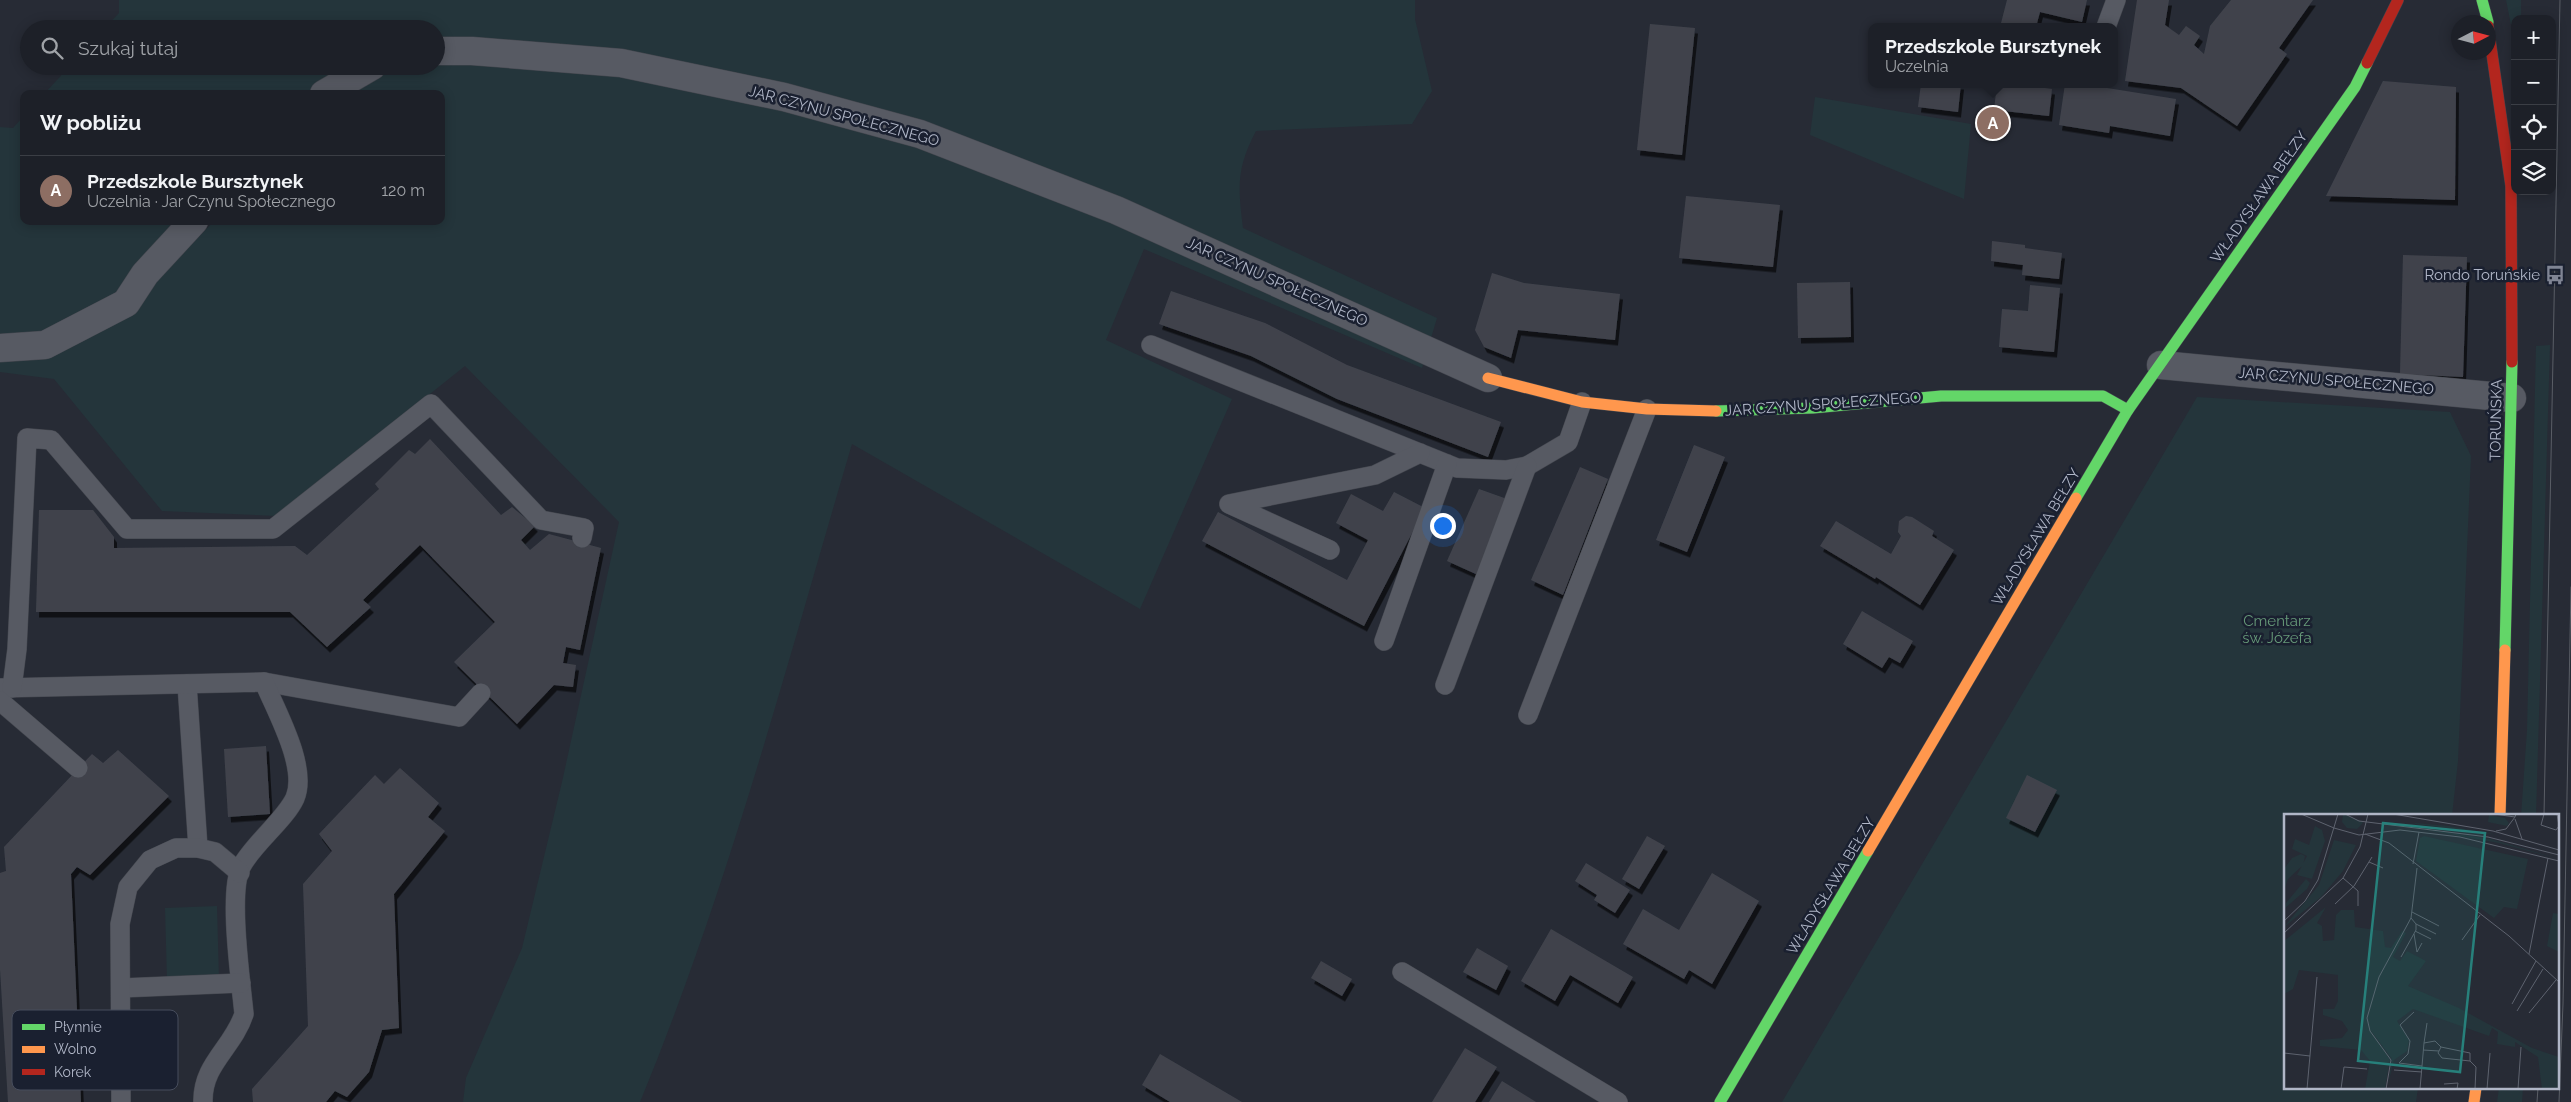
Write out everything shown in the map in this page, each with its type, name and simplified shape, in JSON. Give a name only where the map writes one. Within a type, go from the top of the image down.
[{"type":"street","name":"WŁADYSŁAWA BEŁZY","points":[[1720,1102],[2128,410],[2355,87],[2398,0]]},
{"type":"street","name":"TORUŃSKA","points":[[2482,0],[2486,15]]},
{"type":"street","name":"JAR CZYNU SPOŁECZNEGO","points":[[445,50],[621,63],[784,97],[920,134],[1116,210],[1488,378],[1582,402],[1647,408],[1735,411],[1813,408],[1941,396],[2103,396],[2128,410]]},
{"type":"street","name":"TORUŃSKA","points":[[2493,60],[2511,186],[2512,398],[2500,814]]},
{"type":"street","points":[[331,90],[357,75]]},
{"type":"street","points":[[0,348],[45,345],[126,303],[145,274],[190,225]]},
{"type":"street","name":"JAR CZYNU SPOŁECZNEGO","points":[[2161,365],[2512,398]]},
{"type":"lane","points":[[2107,23],[2116,0]]},
{"type":"lane","points":[[1151,345],[1457,468],[1496,469],[1527,466],[1568,442],[1582,402]]},
{"type":"lane","points":[[4,692],[17,649],[27,438],[51,440],[127,529],[273,530],[431,404],[541,520],[584,528],[582,538]]},
{"type":"lane","points":[[1528,715],[1647,408]]},
{"type":"lane","points":[[1330,550],[1229,504],[1375,475],[1420,453]]},
{"type":"lane","points":[[1384,641],[1447,464]]},
{"type":"lane","points":[[1445,685],[1527,466]]},
{"type":"lane","points":[[4,692],[264,682],[459,717],[481,693]]},
{"type":"lane","points":[[203,1102],[203,1089],[208,1071],[239,1029],[244,1014],[235,894],[240,873],[242,867],[295,797],[297,775],[294,753],[264,682]]},
{"type":"lane","points":[[187,684],[198,848]]},
{"type":"lane","points":[[4,692],[78,768]]},
{"type":"lane","points":[[121,1010],[120,924],[128,887],[150,860],[176,848],[198,848],[215,852],[240,873]]},
{"type":"lane","points":[[1402,972],[1618,1102]]},
{"type":"lane","points":[[121,988],[241,983]]},
{"type":"green space","points":[[119,0],[1415,0],[1415,19],[1432,91],[1412,124],[1256,131],[1249,144],[1242,168],[1240,201],[1243,228],[1437,318],[1422,368],[1144,249],[1106,340],[1232,399],[1140,609],[852,444],[780,693],[729,858],[672,1022],[640,1102],[463,1102],[466,1078],[522,948],[562,782],[619,522],[465,366],[277,516],[162,511],[54,379],[0,372],[0,358],[54,355],[135,312],[156,282],[210,225],[445,225],[445,90],[353,90],[381,75],[445,75],[445,20],[112,20],[119,13]]},
{"type":"green space","points":[[2506,0],[2521,0],[2521,15],[2511,15],[2511,25]]},
{"type":"green space","points":[[62,75],[336,75],[313,90],[48,90]]},
{"type":"green space","points":[[1815,97],[1971,124],[1964,199],[1810,135]]},
{"type":"green space","points":[[20,120],[20,225],[178,225],[109,302],[44,337],[0,339],[0,127],[13,128]]},
{"type":"green space","points":[[2550,345],[2536,814],[2521,814],[2527,730],[2536,346]]},
{"type":"green space","name":"Cmentarz św. Józefa","points":[[2197,397],[2450,412],[2471,456],[2458,761],[2452,814],[2284,814],[2284,1090],[2418,1090],[2416,1102],[1782,1102]]},
{"type":"green space","points":[[217,906],[219,979],[167,981],[165,908]]},
{"type":"green space","points":[[2499,1090],[2523,1090],[2522,1102],[2497,1102]]},
{"type":"building","points":[[2007,0],[2087,0],[2082,22],[2040,12],[2037,23],[2001,23]]},
{"type":"building","points":[[2137,0],[2169,0],[2165,25],[2179,35],[2186,26],[2200,36],[2194,45],[2204,54],[2210,26],[2231,0],[2313,0],[2279,48],[2287,54],[2237,126],[2181,88],[2125,81]]},
{"type":"building","points":[[1650,24],[1695,28],[1682,155],[1637,150]]},
{"type":"building","points":[[2383,81],[2456,87],[2455,200],[2326,196]]},
{"type":"building","points":[[1920,88],[1961,88],[1958,112],[1918,107]]},
{"type":"building","points":[[1997,88],[2052,89],[2049,116],[1994,110]]},
{"type":"building","points":[[2064,88],[2107,88],[2176,99],[2170,136],[2110,126],[2109,133],[2059,125]]},
{"type":"building","points":[[1686,196],[1780,205],[1773,267],[1679,258]]},
{"type":"building","points":[[1992,241],[2025,245],[2025,248],[2062,253],[2059,279],[2022,275],[2023,265],[1991,261]]},
{"type":"building","points":[[2403,255],[2467,257],[2463,377],[2400,374]]},
{"type":"building","points":[[1492,273],[1524,283],[1620,294],[1615,340],[1518,330],[1511,358],[1484,347],[1475,330]]},
{"type":"building","points":[[1850,282],[1851,337],[1798,338],[1797,283]]},
{"type":"building","points":[[2030,285],[2060,288],[2054,352],[1999,347],[2002,309],[2028,311]]},
{"type":"building","points":[[1171,291],[1265,323],[1347,365],[1501,422],[1488,457],[1337,399],[1251,356],[1159,324]]},
{"type":"building","points":[[430,439],[501,515],[512,507],[535,526],[521,540],[530,550],[549,534],[601,548],[580,650],[566,647],[563,663],[576,665],[573,687],[554,685],[517,724],[454,662],[495,622],[420,545],[363,600],[371,607],[327,647],[290,612],[36,612],[39,510],[93,510],[114,537],[114,548],[295,546],[307,555],[379,489],[375,484],[409,450],[415,454]]},
{"type":"building","points":[[1694,445],[1725,457],[1687,552],[1656,540]]},
{"type":"building","points":[[1580,467],[1608,479],[1563,595],[1531,580]]},
{"type":"building","points":[[1479,489],[1507,499],[1478,575],[1447,561]]},
{"type":"building","points":[[1394,492],[1425,508],[1364,626],[1202,541],[1218,512],[1347,580],[1368,540],[1336,523],[1351,494],[1383,511]]},
{"type":"building","points":[[1906,516],[1912,517],[1934,531],[1932,536],[1954,550],[1920,605],[1876,577],[1875,579],[1820,546],[1836,521],[1891,554],[1901,536],[1898,532],[1899,521]]},
{"type":"building","points":[[1862,611],[1913,641],[1900,663],[1889,657],[1882,668],[1843,644]]},
{"type":"building","points":[[266,746],[270,814],[228,817],[224,749]]},
{"type":"building","points":[[118,750],[169,796],[90,875],[77,867],[71,874],[77,1010],[12,1010],[12,1090],[80,1090],[81,1102],[8,1102],[0,969],[0,873],[6,871],[4,847],[92,754],[103,763]]},
{"type":"building","points":[[400,768],[439,803],[428,817],[445,831],[394,894],[399,1028],[382,1030],[369,1072],[347,1097],[335,1091],[326,1102],[253,1102],[252,1089],[308,1026],[303,884],[332,851],[319,834],[375,775],[384,784]]},
{"type":"building","points":[[2027,775],[2057,790],[2035,832],[2006,818]]},
{"type":"building","points":[[1647,836],[1665,846],[1639,889],[1622,879]]},
{"type":"building","points":[[1586,863],[1630,890],[1615,913],[1594,900],[1597,895],[1575,881]]},
{"type":"building","points":[[1712,873],[1759,901],[1712,984],[1689,970],[1684,979],[1623,944],[1643,909],[1679,930]]},
{"type":"building","points":[[1551,929],[1633,977],[1618,1003],[1570,975],[1555,1001],[1521,981]]},
{"type":"building","points":[[1477,948],[1508,966],[1496,990],[1463,972]]},
{"type":"building","points":[[1321,961],[1352,979],[1342,996],[1311,978]]},
{"type":"building","points":[[1465,1048],[1497,1067],[1475,1102],[1432,1102]]},
{"type":"building","points":[[1160,1054],[1242,1102],[1170,1102],[1142,1085]]},
{"type":"building","points":[[1502,1081],[1536,1102],[1489,1102]]},
{"type":"tram line","points":[[2544,814],[2560,0]]},
{"type":"tram line","points":[[2559,1102],[2563,1004],[2571,587]]},
{"type":"tram line","points":[[2537,1102],[2538,1090]]},
{"type":"traffic: fast","points":[[2482,0],[2486,15]]},
{"type":"traffic: fast","points":[[2076,498],[2128,410],[2355,87],[2367,63]]},
{"type":"traffic: fast","points":[[2505,650],[2512,362]]},
{"type":"traffic: fast","points":[[1716,411],[1813,408],[1941,396],[2103,396],[2128,410]]},
{"type":"traffic: fast","points":[[1720,1102],[1868,851]]},
{"type":"traffic: slow","points":[[1488,378],[1582,402],[1647,409],[1716,411]]},
{"type":"traffic: slow","points":[[1868,851],[2076,498]]},
{"type":"traffic: slow","points":[[2500,814],[2505,650]]},
{"type":"traffic: slow","points":[[2474,1102],[2476,1090]]},
{"type":"traffic: jam","points":[[2367,63],[2398,0]]},
{"type":"traffic: jam","points":[[2493,60],[2511,186],[2512,362]]},
{"type":"place","name":"Przedszkole Bursztynek","points":[[1993,123]]},
{"type":"place","name":"Rondo Toruńskie","points":[[2555,275]]}]
